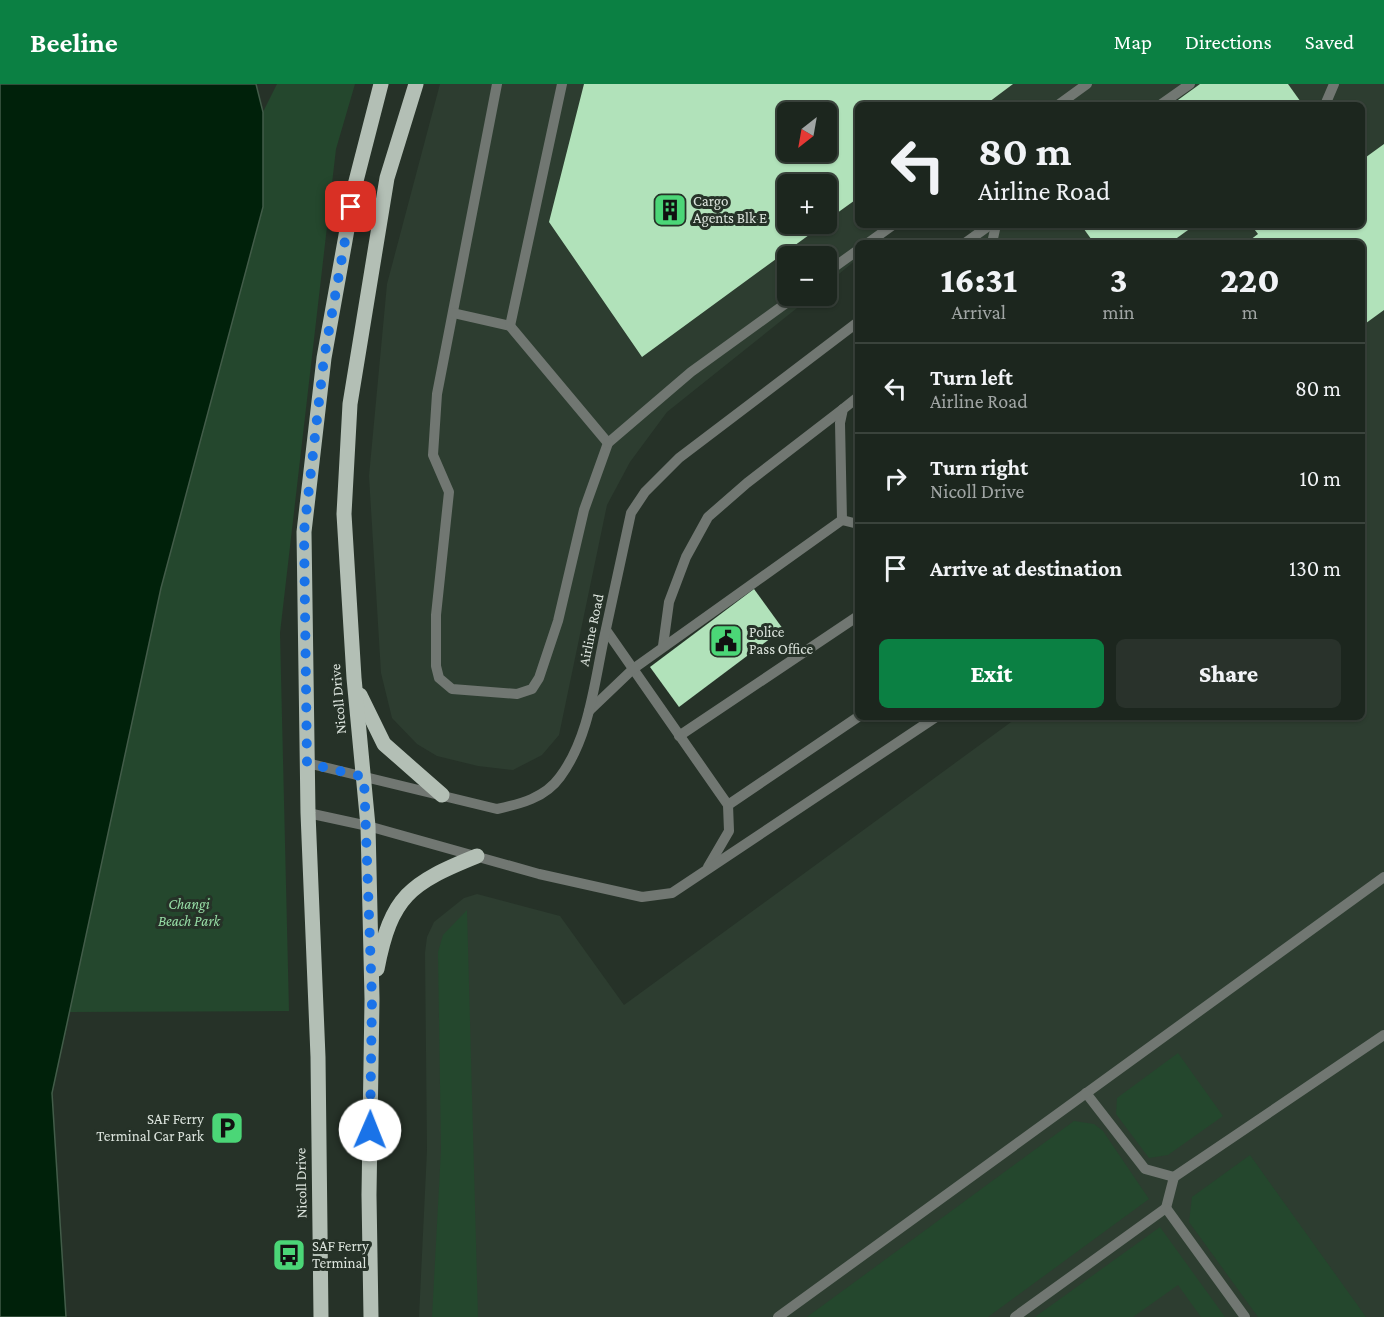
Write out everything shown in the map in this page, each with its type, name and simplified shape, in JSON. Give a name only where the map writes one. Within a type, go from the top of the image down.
[{"type":"main road","name":"Nicoll Drive","points":[[321,1317],[318,1057],[308,813],[304,532],[324,358],[355,185],[381,84]]},
{"type":"main road","name":"Nicoll Drive","points":[[371,1317],[369,1195],[372,999],[368,826],[354,678],[344,514],[350,404],[387,178],[416,84]]},
{"type":"main road","points":[[354,678],[371,722],[384,744],[442,795]]},
{"type":"main road","points":[[372,999],[384,932],[400,900],[418,884],[442,870],[477,856]]},
{"type":"lane","points":[[497,84],[437,394],[433,455],[449,492],[436,615],[435,666],[439,678],[452,688],[517,693],[532,689],[536,684],[558,621],[584,510],[608,443],[691,372],[782,306]]},
{"type":"lane","points":[[510,326],[562,84]]},
{"type":"lane","points":[[1062,102],[1087,84]]},
{"type":"lane","points":[[1164,102],[1190,84]]},
{"type":"lane","points":[[1326,102],[1335,84]]},
{"type":"lane","points":[[872,240],[889,228]]},
{"type":"lane","points":[[969,240],[986,228]]},
{"type":"lane","points":[[837,265],[855,252]]},
{"type":"lane","points":[[453,313],[510,326],[608,443]]},
{"type":"lane","name":"Airline Road","points":[[307,763],[496,809],[517,805],[542,794],[560,778],[576,751],[589,711],[632,513],[645,492],[679,458],[855,324]]},
{"type":"lane","points":[[663,646],[669,602],[686,557],[708,517],[747,483],[855,399]]},
{"type":"lane","points":[[842,520],[839,449],[843,409]]},
{"type":"lane","points":[[589,711],[633,669],[663,646],[842,520],[855,523]]},
{"type":"lane","points":[[679,736],[855,618]]},
{"type":"lane","points":[[606,630],[728,805],[729,831],[704,873]]},
{"type":"lane","points":[[728,805],[855,719]]},
{"type":"lane","points":[[308,813],[368,826],[539,874],[642,897],[672,893],[932,720]]},
{"type":"lane","points":[[778,1317],[1384,877]]},
{"type":"lane","points":[[1016,1317],[1166,1208],[1174,1177],[1384,1035]]},
{"type":"lane","points":[[1086,1093],[1145,1169],[1174,1177]]},
{"type":"lane","points":[[1166,1208],[1245,1317]]},
{"type":"shaded area","points":[[0,84],[256,84],[263,112],[263,207],[161,588],[52,1093],[66,1317],[0,1317]]},
{"type":"shaded area","points":[[440,84],[1384,84],[1384,1317],[419,1317],[427,1150],[425,953],[427,937],[434,922],[464,898],[477,894],[560,916],[624,1005],[1014,720],[1365,720],[1365,240],[977,240],[967,228],[1365,228],[1365,102],[855,102],[855,228],[895,228],[881,240],[855,240],[855,261],[837,276],[837,246],[777,246],[777,306],[800,306],[667,412],[630,462],[607,505],[559,735],[542,755],[513,770],[478,766],[437,756],[417,744],[392,718],[381,673],[369,476],[387,284]]},
{"type":"green space","name":"Changi Beach Park","points":[[277,84],[355,84],[336,149],[280,633],[289,1011],[68,1012],[161,588],[263,207],[263,112]]},
{"type":"green space","points":[[467,910],[478,1317],[432,1317],[441,1150],[438,952],[443,935]]},
{"type":"green space","points":[[1178,1053],[1223,1116],[1168,1155],[1149,1158],[1116,1114],[1117,1098]]},
{"type":"green space","points":[[1074,1121],[1094,1124],[1103,1131],[1149,1199],[988,1317],[807,1317]]},
{"type":"green space","points":[[1250,1155],[1366,1317],[1258,1317],[1189,1222],[1192,1197]]},
{"type":"green space","points":[[1160,1227],[1225,1317],[1201,1317],[1178,1285],[1133,1317],[1035,1317]]},
{"type":"building","name":"Cargo Agents Blk E","points":[[584,84],[1013,84],[989,102],[855,102],[855,200],[837,213],[837,174],[777,174],[777,234],[810,234],[794,246],[777,246],[777,258],[642,357],[549,222]]},
{"type":"building","points":[[1200,84],[1288,84],[1301,102],[1175,102]]},
{"type":"building","points":[[1384,144],[1384,310],[1365,324],[1365,240],[1250,240],[1258,234],[1253,228],[1365,228],[1365,158]]},
{"type":"building","points":[[1083,228],[1191,228],[1174,240],[1092,240]]},
{"type":"building","points":[[754,589],[783,629],[679,707],[650,667]]},
{"type":"place","name":"Cargo Agents Blk E","points":[[670,210]]},
{"type":"place","name":"Police Pass Office","points":[[726,641]]},
{"type":"place","name":"SAF Ferry Terminal Car Park","points":[[227,1128]]},
{"type":"place","name":"SAF Ferry Terminal","points":[[289,1255]]},
{"type":"route","points":[[351,207],[324,358],[304,532],[307,763],[364,777],[368,826],[372,999],[370,1130]]}]
